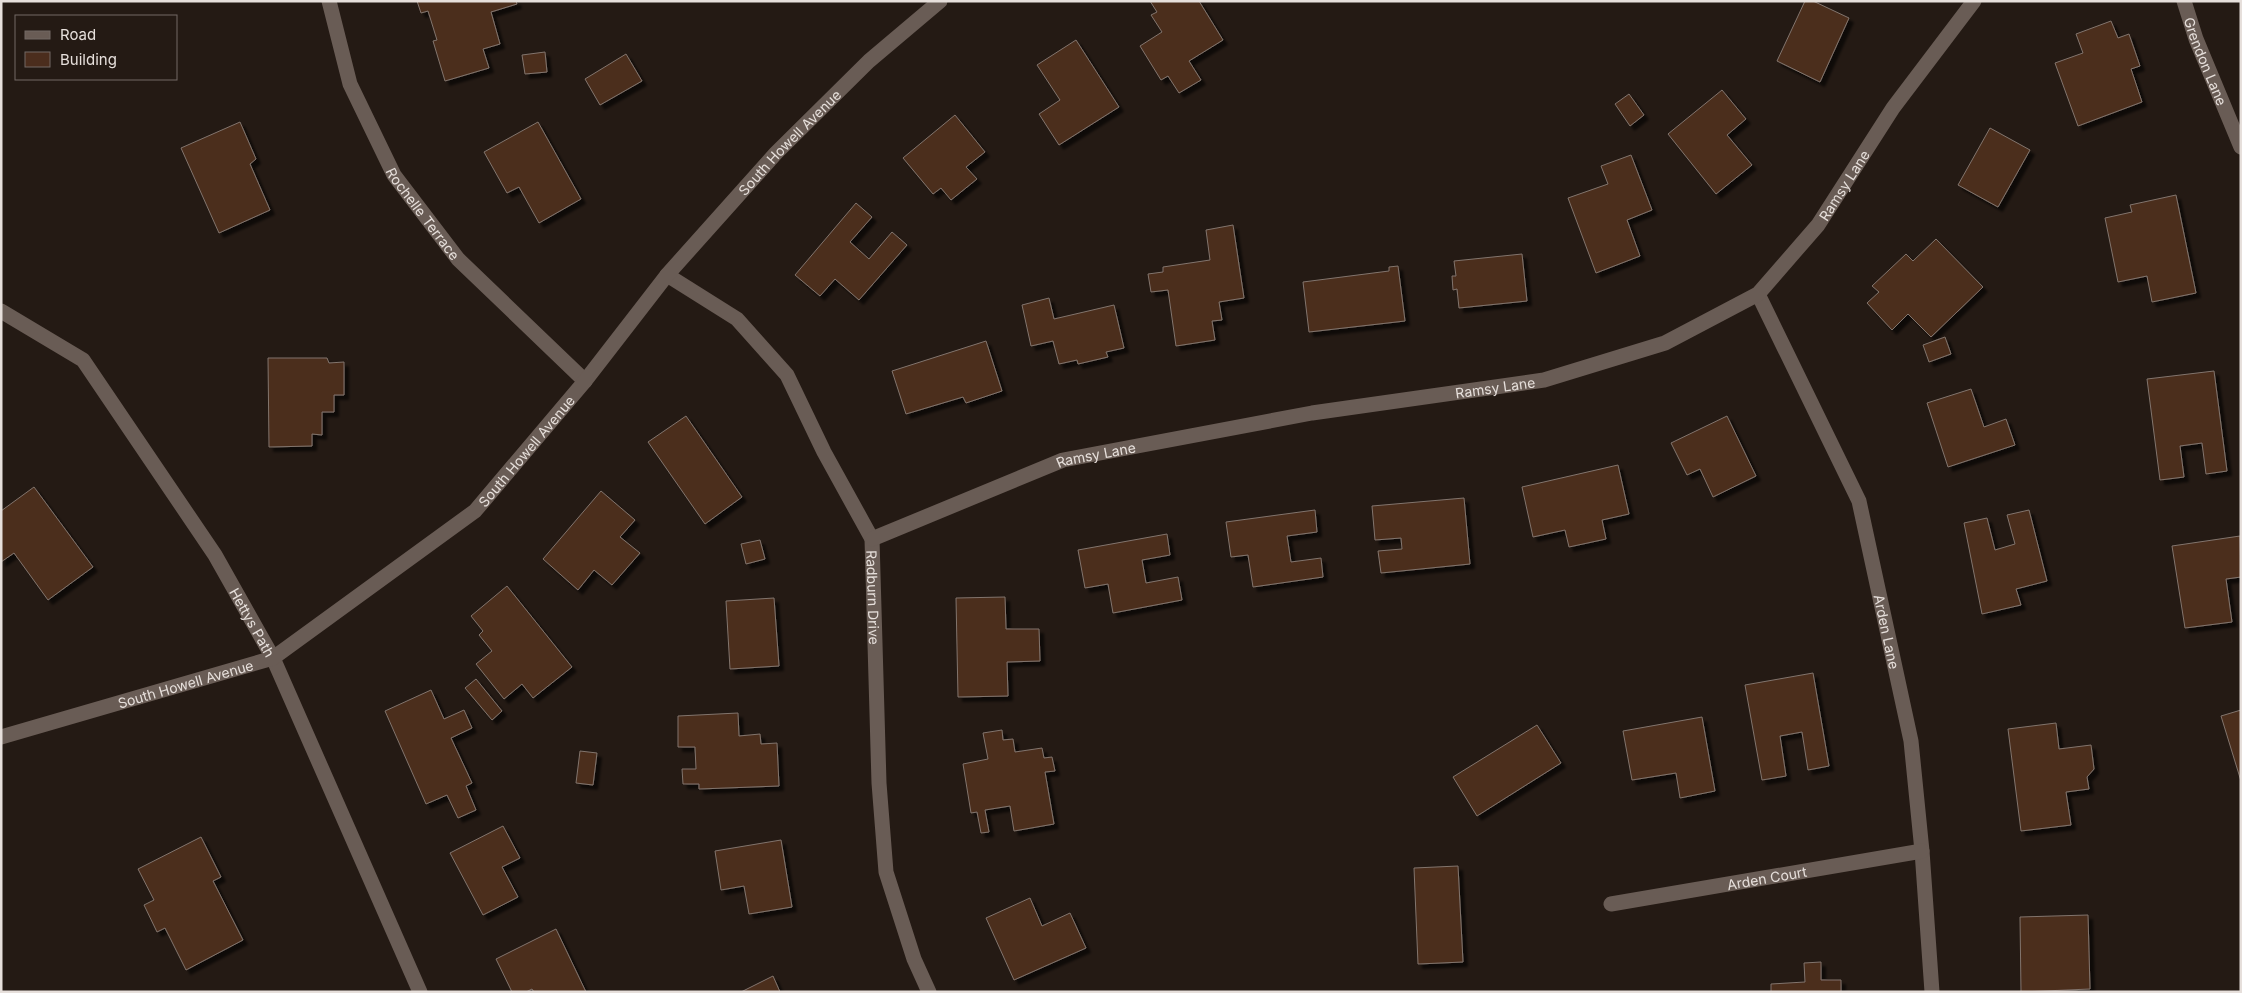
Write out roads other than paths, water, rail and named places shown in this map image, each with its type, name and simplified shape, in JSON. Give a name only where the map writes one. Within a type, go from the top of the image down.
[{"type":"street","name":"Rochelle Terrace","points":[[329,1],[350,84],[394,175],[458,259],[585,381]]},
{"type":"street","name":"South Howell Avenue","points":[[1,737],[273,658],[475,510],[585,381],[667,275],[776,152],[868,61],[940,1]]},
{"type":"street","name":"Ramsy Lane","points":[[872,539],[1062,460],[1312,413],[1544,380],[1665,343],[1758,294],[1818,225],[1893,108],[1974,1]]},
{"type":"street","name":"Grendon Lane","points":[[2184,1],[2196,39],[2241,147]]},
{"type":"street","name":"Radburn Drive","points":[[667,275],[736,319],[787,375],[824,452],[872,539],[879,782],[886,872],[914,959],[929,992]]},
{"type":"street","name":"Arden Lane","points":[[1758,294],[1859,501],[1911,741],[1922,851],[1932,992]]},
{"type":"street","name":"Hettys Path","points":[[1,311],[83,360],[215,556],[273,658],[420,992]]},
{"type":"street","name":"Arden Court","points":[[1611,904],[1922,851]]}]
